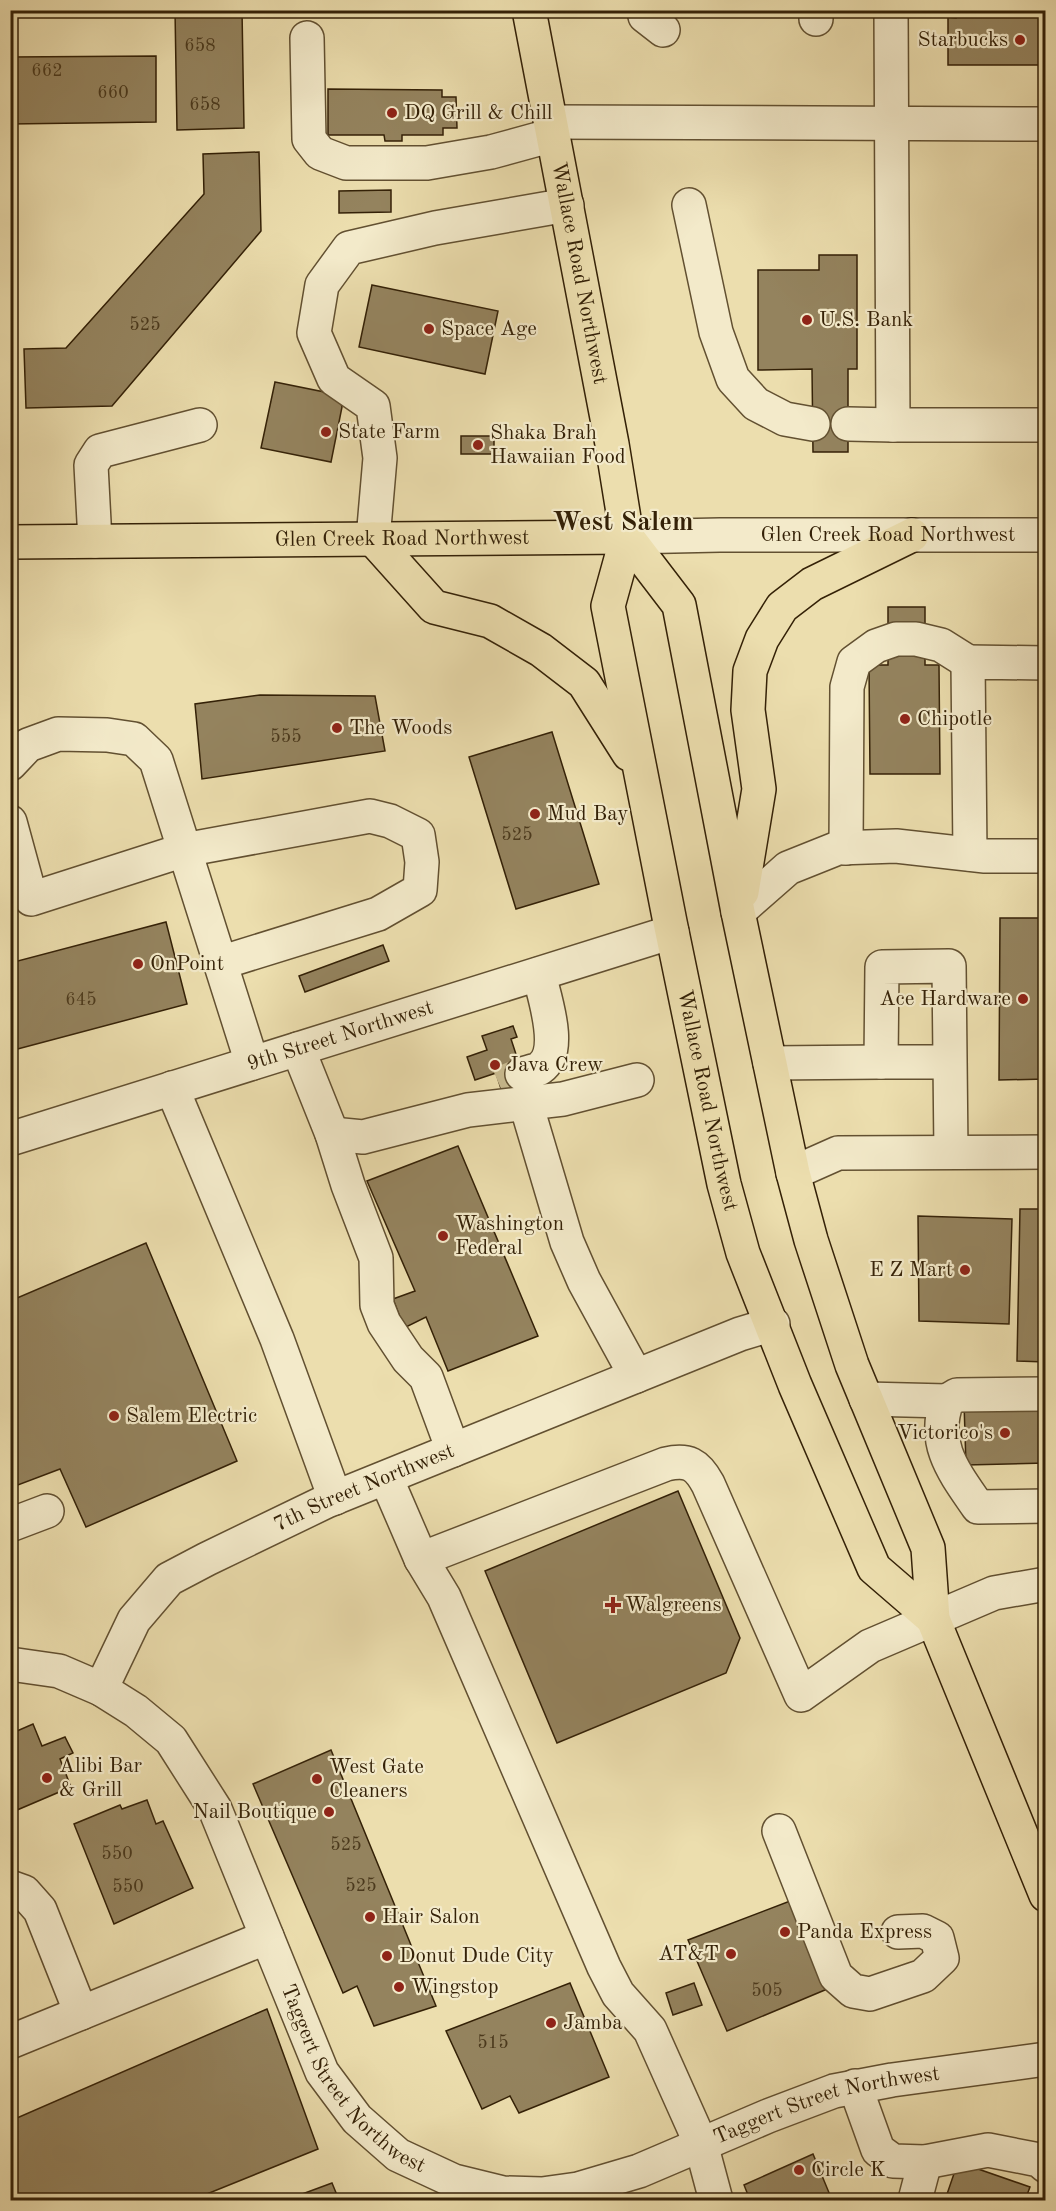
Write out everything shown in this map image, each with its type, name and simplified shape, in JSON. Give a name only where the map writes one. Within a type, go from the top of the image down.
[{"type":"main road","name":"Wallace Road Northwest","points":[[529,10],[612,444],[627,537],[608,606],[640,775],[724,1184],[743,1253],[795,1385],[874,1568],[933,1619]]},
{"type":"main road","points":[[738,912],[759,789],[748,710],[750,670],[762,639],[782,608],[812,584],[912,535]]},
{"type":"main road","name":"Wallace Road Northwest","points":[[627,537],[679,605],[738,912],[793,1173],[811,1240],[852,1365],[928,1548],[933,1619],[1046,1895]]},
{"type":"main road","name":"Glen Creek Road Northwest","points":[[10,542],[627,537]]},
{"type":"main road","points":[[373,539],[434,607],[490,621],[541,650],[584,683],[616,731],[640,775]]},
{"type":"street","points":[[891,10],[893,425]]},
{"type":"street","points":[[308,38],[309,140],[320,153],[346,163],[427,163],[491,152],[552,128],[890,123],[1046,124]]},
{"type":"street","points":[[373,539],[380,458],[373,406],[334,379],[314,333],[322,285],[348,248],[435,228],[567,205]]},
{"type":"street","points":[[689,205],[716,332],[734,379],[756,404],[785,419],[813,424]]},
{"type":"street","points":[[848,424],[1046,425]]},
{"type":"street","points":[[95,541],[90,465],[100,451],[200,425]]},
{"type":"street","name":"Glen Creek Road Northwest","points":[[627,537],[1046,535]]},
{"type":"street","points":[[846,848],[847,687],[854,662],[876,646],[896,639],[916,639],[941,645],[968,662],[1046,663]]},
{"type":"street","points":[[968,662],[970,854]]},
{"type":"street","points":[[10,764],[28,745],[58,734],[107,735],[134,739],[156,760],[252,1063]]},
{"type":"street","points":[[10,822],[31,898],[184,850],[370,816],[390,821],[418,835],[422,862],[420,890],[378,914],[220,963]]},
{"type":"street","points":[[738,912],[788,868],[838,848],[896,846],[970,854],[1046,856]]},
{"type":"street","name":"9th Street Northwest","points":[[10,1139],[672,932]]},
{"type":"street","points":[[881,1062],[882,967],[949,966],[951,1152]]},
{"type":"street","points":[[332,1134],[353,1125],[371,1123],[516,1087],[549,1058],[553,1033],[539,974]]},
{"type":"street","points":[[298,1049],[332,1134],[348,1185],[376,1258],[377,1305],[384,1323],[408,1359],[426,1377],[453,1450]]},
{"type":"street","points":[[770,1063],[950,1062]]},
{"type":"street","points":[[516,1087],[563,1099],[637,1080]]},
{"type":"street","points":[[516,1087],[567,1242],[584,1281],[636,1376]]},
{"type":"street","points":[[172,1088],[277,1339],[334,1498]]},
{"type":"street","points":[[793,1173],[838,1153],[1046,1152]]},
{"type":"street","name":"7th Street Northwest","points":[[101,1689],[134,1620],[169,1580],[207,1559],[334,1498],[740,1334],[772,1324]]},
{"type":"street","points":[[866,1399],[947,1401],[957,1395],[1046,1394]]},
{"type":"street","points":[[947,1401],[941,1417],[943,1447],[957,1477],[978,1507],[1046,1506]]},
{"type":"street","points":[[421,1559],[666,1464],[680,1461],[700,1470],[708,1484],[801,1695],[870,1646],[994,1593],[1046,1584]]},
{"type":"street","points":[[386,1478],[421,1559],[444,1597],[604,1967],[618,1994],[650,2030],[701,2144],[716,2200]]},
{"type":"street","points":[[10,1526],[47,1511]]},
{"type":"street","points":[[10,1664],[59,1671],[101,1689]]},
{"type":"street","name":"Taggert Street Northwest","points":[[101,1689],[136,1711],[171,1740],[215,1809],[322,2072],[357,2119],[398,2155],[454,2181],[503,2193],[543,2197],[639,2171],[834,2091],[855,2086],[1046,2059]]},
{"type":"street","points":[[779,1831],[836,1976],[853,1991],[870,1994],[923,1976],[942,1958],[937,1938],[923,1931],[898,1932]]},
{"type":"street","points":[[10,1887],[24,1892],[40,1910],[81,2013]]},
{"type":"street","points":[[10,2042],[267,1937]]},
{"type":"street","points":[[855,2086],[878,2151],[893,2161],[925,2162],[988,2151],[1039,2160],[1046,2166]]},
{"type":"street","points":[[915,2200],[925,2162]]},
{"type":"building","points":[[175,10],[242,10],[244,128],[177,130]]},
{"type":"building","points":[[956,10],[1046,10],[1046,65],[948,65],[948,17],[956,18]]},
{"type":"building","points":[[156,56],[156,122],[10,124],[10,57]]},
{"type":"building","name":"DQ Grill & Chill","points":[[328,89],[442,90],[442,97],[456,97],[457,128],[443,128],[443,135],[402,135],[402,141],[385,141],[384,135],[328,135]]},
{"type":"building","points":[[259,152],[261,231],[112,406],[26,408],[24,349],[66,348],[204,194],[203,154]]},
{"type":"building","points":[[391,190],[391,212],[339,213],[339,191]]},
{"type":"building","name":"U.S. Bank","points":[[819,255],[857,255],[857,369],[848,369],[848,452],[813,452],[812,369],[758,370],[758,270],[819,270]]},
{"type":"building","name":"Space Age","points":[[372,285],[498,311],[485,374],[359,347]]},
{"type":"building","points":[[275,382],[339,395],[342,407],[331,462],[261,448]]},
{"type":"building","name":"Shaka Brah Hawaiian Food","points":[[461,436],[494,436],[494,454],[461,454]]},
{"type":"building","name":"Chipotle","points":[[888,607],[925,607],[925,665],[939,665],[940,774],[870,774],[869,665],[888,665]]},
{"type":"building","points":[[260,695],[375,696],[385,751],[202,779],[195,704]]},
{"type":"building","points":[[552,732],[599,884],[516,909],[469,757]]},
{"type":"building","name":"Ace Hardware","points":[[1000,918],[1046,918],[1046,1079],[999,1080]]},
{"type":"building","points":[[166,922],[187,1004],[10,1051],[10,963]]},
{"type":"building","points":[[383,945],[389,961],[305,992],[299,976]]},
{"type":"building","name":"Java Crew","points":[[513,1026],[517,1037],[511,1039],[527,1088],[503,1095],[496,1073],[475,1080],[467,1057],[487,1050],[482,1036]]},
{"type":"building","name":"Washington Federal","points":[[458,1146],[538,1336],[448,1371],[426,1317],[404,1328],[393,1299],[415,1291],[367,1181]]},
{"type":"building","points":[[1020,1209],[1046,1209],[1046,1362],[1017,1361]]},
{"type":"building","name":"E Z Mart","points":[[918,1216],[1012,1219],[1009,1324],[919,1321]]},
{"type":"building","name":"Salem Electric","points":[[146,1243],[237,1461],[86,1527],[60,1469],[10,1488],[10,1370],[17,1367],[10,1353],[10,1301]]},
{"type":"building","name":"Victorico's","points":[[964,1403],[1046,1403],[1046,1463],[966,1465]]},
{"type":"building","name":"Walgreens","points":[[678,1491],[740,1638],[726,1673],[557,1743],[485,1571]]},
{"type":"building","points":[[33,1724],[42,1746],[65,1737],[73,1753],[60,1759],[71,1787],[10,1813],[10,1734]]},
{"type":"building","points":[[331,1750],[436,2006],[374,2026],[357,1986],[343,1993],[253,1784]]},
{"type":"building","points":[[147,1800],[156,1824],[163,1821],[193,1888],[114,1924],[74,1824],[120,1805],[122,1809]]},
{"type":"building","points":[[798,1898],[832,1987],[727,2031],[688,1940]]},
{"type":"building","points":[[570,1983],[609,2077],[519,2113],[510,2096],[482,2109],[446,2031]]},
{"type":"building","points":[[694,1983],[702,2005],[673,2015],[666,1993]]},
{"type":"building","points":[[267,2009],[318,2149],[192,2200],[10,2200],[10,2121]]},
{"type":"building","name":"Circle K","points":[[813,2154],[832,2200],[750,2200],[744,2185]]},
{"type":"building","name":"Circle K","points":[[958,2162],[1030,2187],[1025,2200],[945,2200]]},
{"type":"building","points":[[332,2183],[339,2200],[286,2200]]},
{"type":"tunnel","points":[[499,1084],[522,1074]]},
{"type":"place","name":"Starbucks","points":[[1020,40]]},
{"type":"place","name":"DQ Grill & Chill","points":[[392,113]]},
{"type":"place","name":"U.S. Bank","points":[[807,320]]},
{"type":"place","name":"Space Age","points":[[429,329]]},
{"type":"place","name":"State Farm","points":[[326,432]]},
{"type":"place","name":"Shaka Brah Hawaiian Food","points":[[478,445]]},
{"type":"place","name":"Chipotle","points":[[905,719]]},
{"type":"place","name":"The Woods","points":[[337,728]]},
{"type":"place","name":"Mud Bay","points":[[535,814]]},
{"type":"place","name":"OnPoint","points":[[138,964]]},
{"type":"place","name":"Ace Hardware","points":[[1023,999]]},
{"type":"place","name":"Java Crew","points":[[495,1065]]},
{"type":"place","name":"Washington Federal","points":[[443,1236]]},
{"type":"place","name":"E Z Mart","points":[[965,1270]]},
{"type":"place","name":"Salem Electric","points":[[114,1416]]},
{"type":"place","name":"Victorico's","points":[[1005,1433]]},
{"type":"place","name":"Walgreens","points":[[613,1605]]},
{"type":"place","name":"Alibi Bar & Grill","points":[[47,1778]]},
{"type":"place","name":"West Gate Cleaners","points":[[317,1779]]},
{"type":"place","name":"Nail Boutique","points":[[329,1812]]},
{"type":"place","name":"Hair Salon","points":[[370,1917]]},
{"type":"place","name":"Panda Express","points":[[785,1932]]},
{"type":"place","name":"AT&T","points":[[731,1954]]},
{"type":"place","name":"Donut Dude City","points":[[387,1956]]},
{"type":"place","name":"Wingstop","points":[[399,1987]]},
{"type":"place","name":"Jamba","points":[[551,2023]]},
{"type":"place","name":"Circle K","points":[[799,2170]]},
{"type":"district","name":"West Salem","points":[[623,522]]}]
